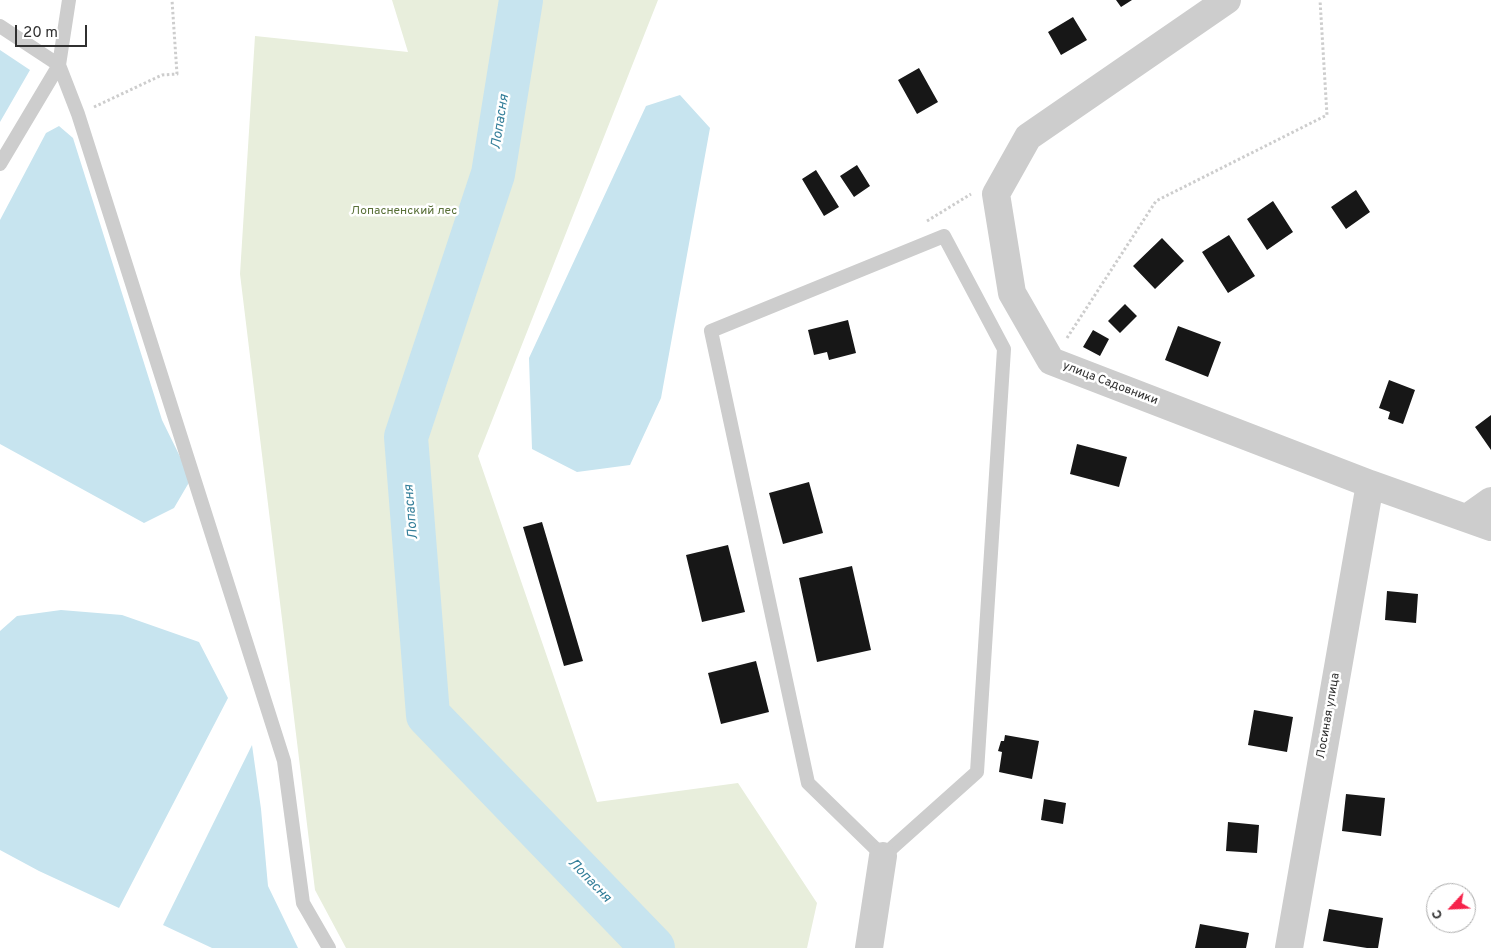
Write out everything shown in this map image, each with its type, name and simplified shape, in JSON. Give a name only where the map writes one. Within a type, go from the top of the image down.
[{"type":"street","points":[[996,194],[1028,137],[1227,0]]},
{"type":"street","name":"улица Садовники","points":[[996,194],[1012,293],[1051,361],[1370,484],[1479,522]]},
{"type":"street","name":"Лосиная улица","points":[[1289,948],[1370,484]]},
{"type":"street","points":[[1479,522],[1491,500]]},
{"type":"street","points":[[869,948],[883,856]]},
{"type":"lane","points":[[0,164],[59,65],[70,0]]},
{"type":"lane","points":[[0,26],[59,65],[78,114],[284,761],[303,903],[329,948]]},
{"type":"lane","points":[[944,236],[1004,349],[977,772],[883,856],[808,783],[711,331],[944,236]]},
{"type":"path","points":[[78,114],[162,75],[177,74],[172,0]]},
{"type":"path","points":[[1051,361],[1156,201],[1327,115],[1320,0]]},
{"type":"path","points":[[921,225],[972,193],[996,194]]},
{"type":"green space","name":"Лопасненский лес","points":[[392,0],[658,0],[478,456],[597,802],[738,783],[817,903],[807,948],[346,948],[315,890],[240,274],[255,36],[408,52]]},
{"type":"water","points":[[0,50],[30,70],[0,122]]},
{"type":"water","points":[[680,95],[710,128],[661,398],[630,465],[577,472],[532,449],[529,358],[646,106]]},
{"type":"water","points":[[59,126],[73,138],[162,420],[191,479],[174,508],[144,523],[0,444],[0,220],[46,133]]},
{"type":"water","points":[[61,610],[122,615],[199,642],[228,698],[119,908],[39,871],[0,850],[0,631],[17,616]]},
{"type":"water","points":[[252,745],[261,809],[268,886],[298,948],[212,948],[163,925]]},
{"type":"building","points":[[1116,0],[1132,0],[1121,7]]},
{"type":"building","points":[[1073,17],[1087,40],[1061,55],[1048,32]]},
{"type":"building","points":[[919,68],[938,102],[917,114],[898,80]]},
{"type":"building","points":[[857,165],[870,186],[854,197],[840,176]]},
{"type":"building","points":[[816,170],[839,207],[824,216],[802,179]]},
{"type":"building","points":[[1356,190],[1370,212],[1346,229],[1331,207]]},
{"type":"building","points":[[1273,201],[1293,232],[1267,250],[1247,219]]},
{"type":"building","points":[[1229,235],[1255,276],[1228,293],[1202,252]]},
{"type":"building","points":[[1162,238],[1184,261],[1155,289],[1133,266]]},
{"type":"building","points":[[1125,304],[1137,316],[1120,333],[1108,321]]},
{"type":"building","points":[[848,320],[856,353],[829,360],[827,352],[814,355],[808,330]]},
{"type":"building","points":[[1178,326],[1221,342],[1208,377],[1165,360]]},
{"type":"building","points":[[1093,330],[1109,339],[1100,356],[1083,347]]},
{"type":"building","points":[[1389,380],[1415,390],[1403,424],[1388,419],[1390,412],[1379,408]]},
{"type":"building","points":[[1491,415],[1491,450],[1475,427]]},
{"type":"building","points":[[1077,444],[1127,457],[1119,487],[1070,474]]},
{"type":"building","points":[[809,482],[823,533],[783,544],[769,493]]},
{"type":"building","points":[[542,522],[583,661],[564,666],[523,527]]},
{"type":"building","points":[[728,545],[745,612],[702,622],[686,555]]},
{"type":"building","points":[[852,566],[871,650],[817,662],[799,578]]},
{"type":"building","points":[[1387,591],[1418,594],[1416,623],[1385,620]]},
{"type":"building","points":[[756,661],[769,712],[721,724],[708,673]]},
{"type":"building","points":[[1254,710],[1293,717],[1287,752],[1248,745]]},
{"type":"building","points":[[1005,735],[1039,741],[1032,779],[999,772],[1002,752],[998,751]]},
{"type":"building","points":[[1346,794],[1385,798],[1381,836],[1342,831]]},
{"type":"building","points":[[1044,799],[1066,803],[1063,824],[1041,820]]},
{"type":"building","points":[[1228,822],[1259,825],[1257,853],[1226,851]]},
{"type":"building","points":[[1329,909],[1383,918],[1378,948],[1323,941]]},
{"type":"building","points":[[1200,924],[1249,933],[1246,948],[1195,948]]},
{"type":"waterway","name":"Лопасня","points":[[521,0],[493,174],[406,437],[428,715],[653,948]]}]
